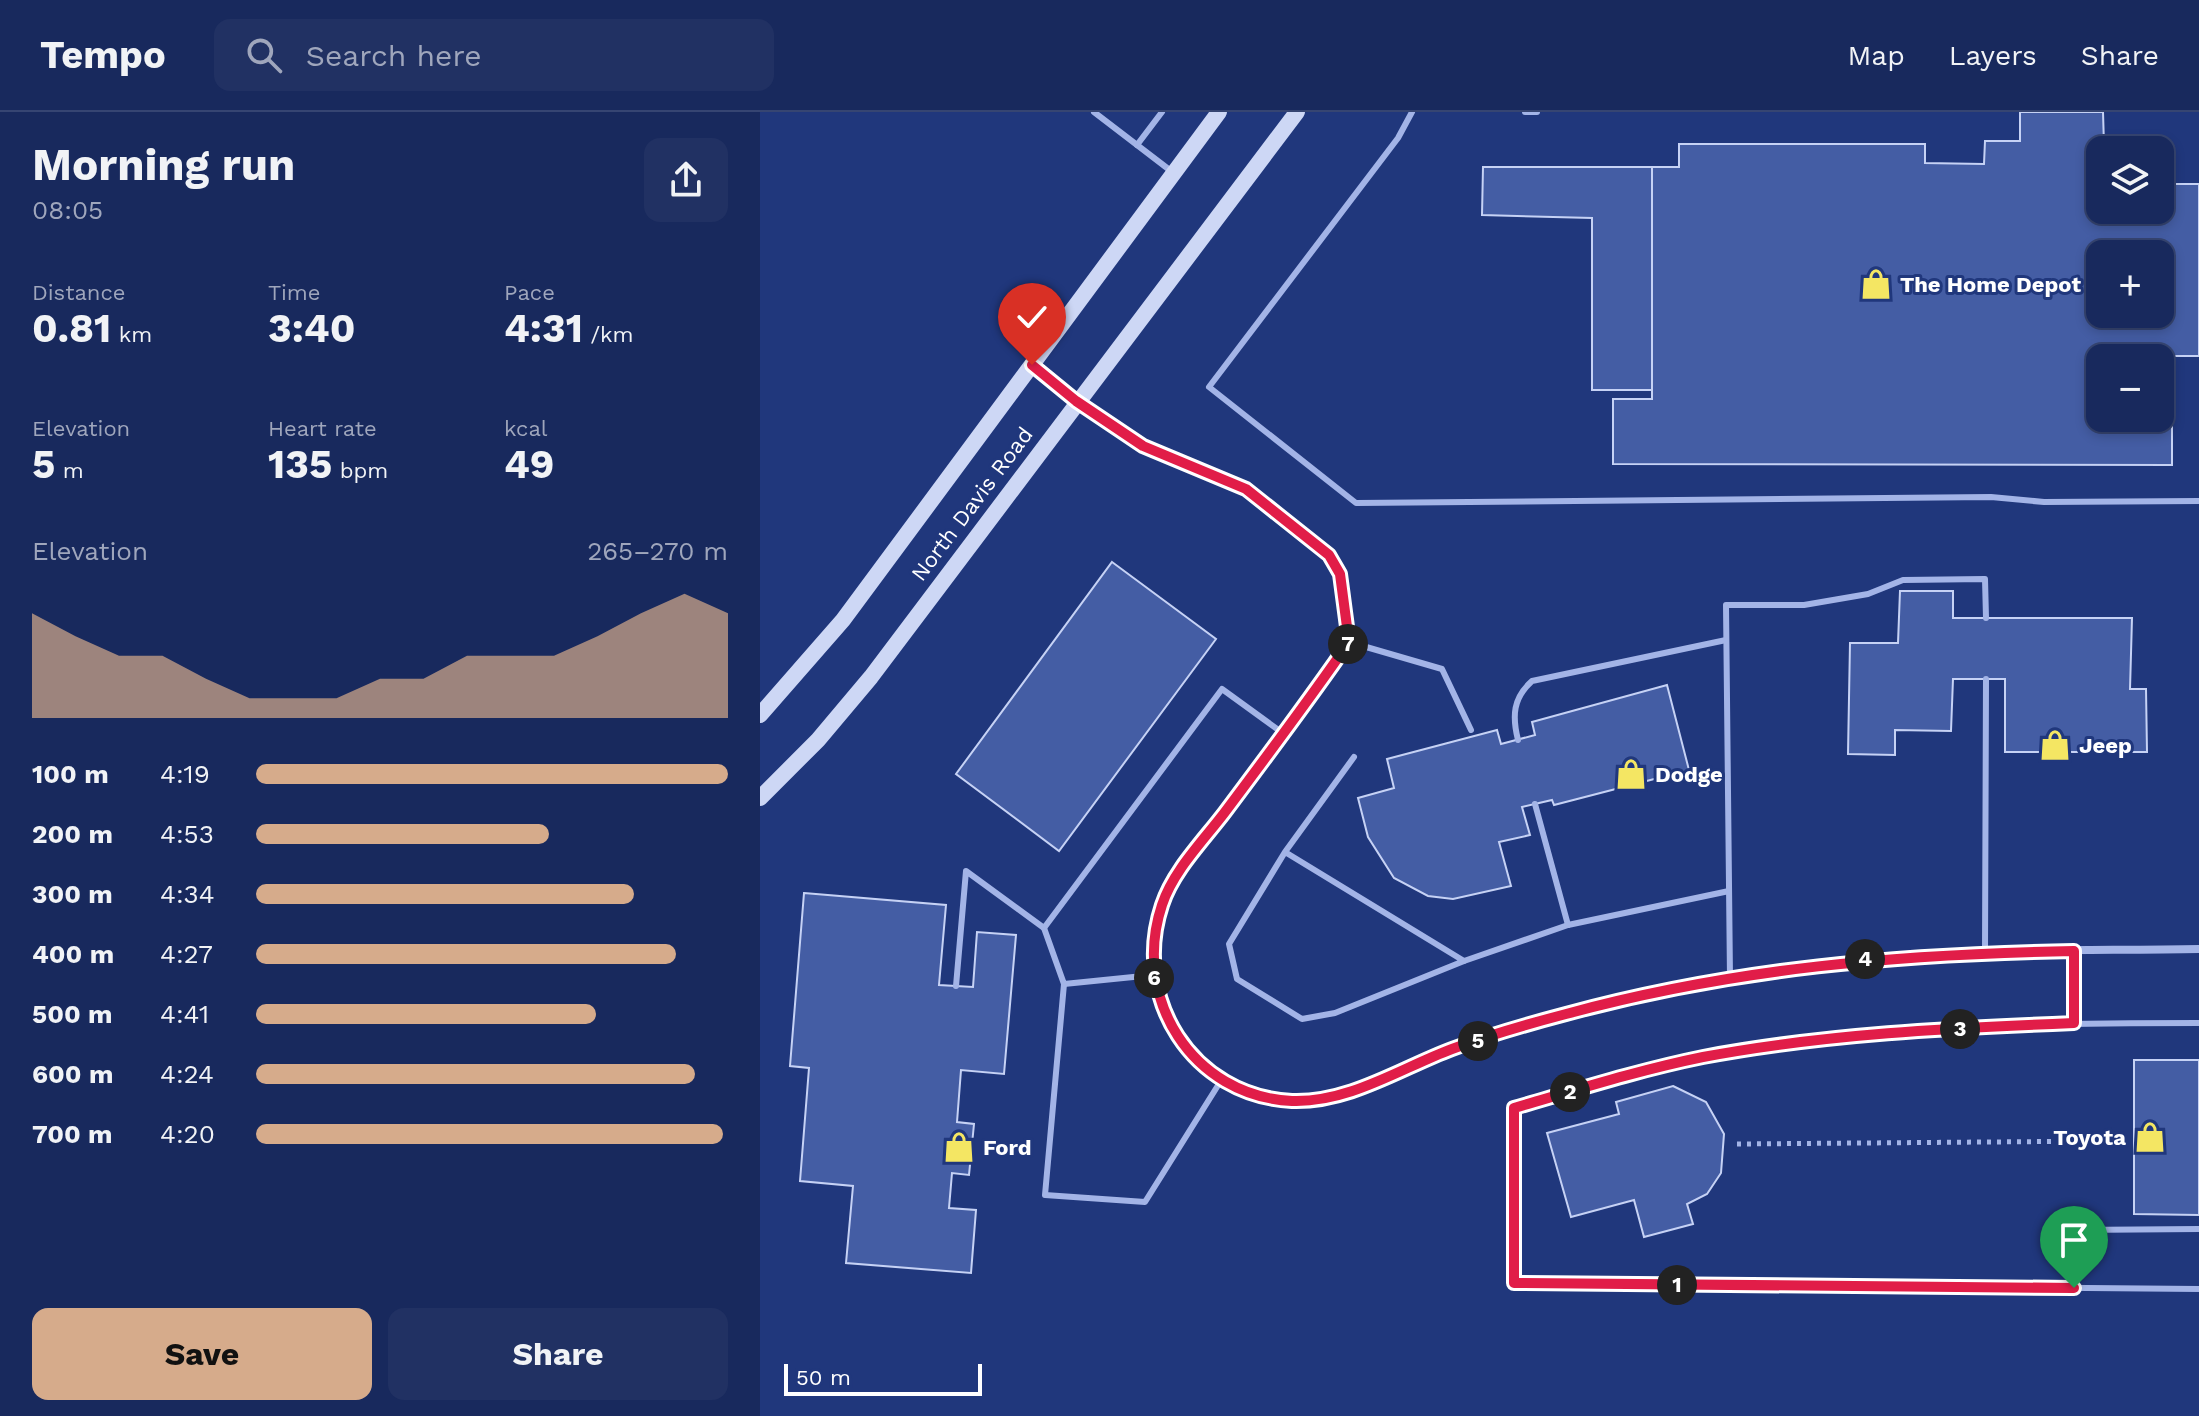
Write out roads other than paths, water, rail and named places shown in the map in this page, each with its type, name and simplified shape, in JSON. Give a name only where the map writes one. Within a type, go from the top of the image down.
[{"type":"main road","name":"North Davis Road","points":[[760,715],[843,620],[1219,112]]},
{"type":"main road","name":"North Davis Road","points":[[760,798],[818,740],[871,677],[1076,401],[1297,112]]},
{"type":"street","points":[[1032,365],[1076,401],[1143,446],[1246,489],[1329,555],[1340,574],[1349,642],[1175,878],[1156,925],[1153,975],[1159,999],[1176,1036],[1201,1065],[1222,1079],[1269,1097],[1293,1101],[1325,1099],[1453,1049],[1567,1013],[1730,978],[1839,961],[1985,952],[2199,949]]},
{"type":"lane","points":[[1094,112],[1174,173]]},
{"type":"lane","points":[[1137,145],[1162,112]]},
{"type":"lane","points":[[1412,112],[1398,138],[1209,387],[1356,503],[1991,497],[2044,502],[2199,501]]},
{"type":"lane","points":[[1525,112],[1537,112]]},
{"type":"lane","points":[[1730,978],[1726,605],[1804,605],[1868,594],[1903,580],[1985,579],[1986,618]]},
{"type":"lane","points":[[1518,740],[1515,707],[1520,692],[1532,681],[1726,640]]},
{"type":"lane","points":[[1349,642],[1442,669],[1471,730]]},
{"type":"lane","points":[[1985,952],[1986,679]]},
{"type":"lane","points":[[1044,928],[1222,689],[1284,734]]},
{"type":"lane","points":[[1354,757],[1285,852],[1229,944],[1237,979],[1302,1019],[1335,1013],[1464,961],[1568,925],[1729,891]]},
{"type":"lane","points":[[1535,804],[1568,925]]},
{"type":"lane","points":[[1285,852],[1464,961]]},
{"type":"lane","points":[[956,986],[966,871],[1044,928],[1064,984],[1045,1195],[1145,1202],[1222,1079]]},
{"type":"lane","points":[[2074,951],[2074,1023]]},
{"type":"lane","points":[[1064,984],[1153,975]]},
{"type":"lane","points":[[2199,1023],[2074,1023],[1863,1035],[1788,1044],[1702,1057],[1514,1108],[1514,1283],[2199,1289]]},
{"type":"lane","points":[[2074,1230],[2199,1229]]},
{"type":"place","name":"The Home Depot","points":[[1876,284]]},
{"type":"place","name":"Jeep","points":[[2055,745]]},
{"type":"place","name":"Dodge","points":[[1631,774]]},
{"type":"place","name":"Toyota","points":[[2150,1137]]},
{"type":"place","name":"Ford","points":[[959,1147]]}]
